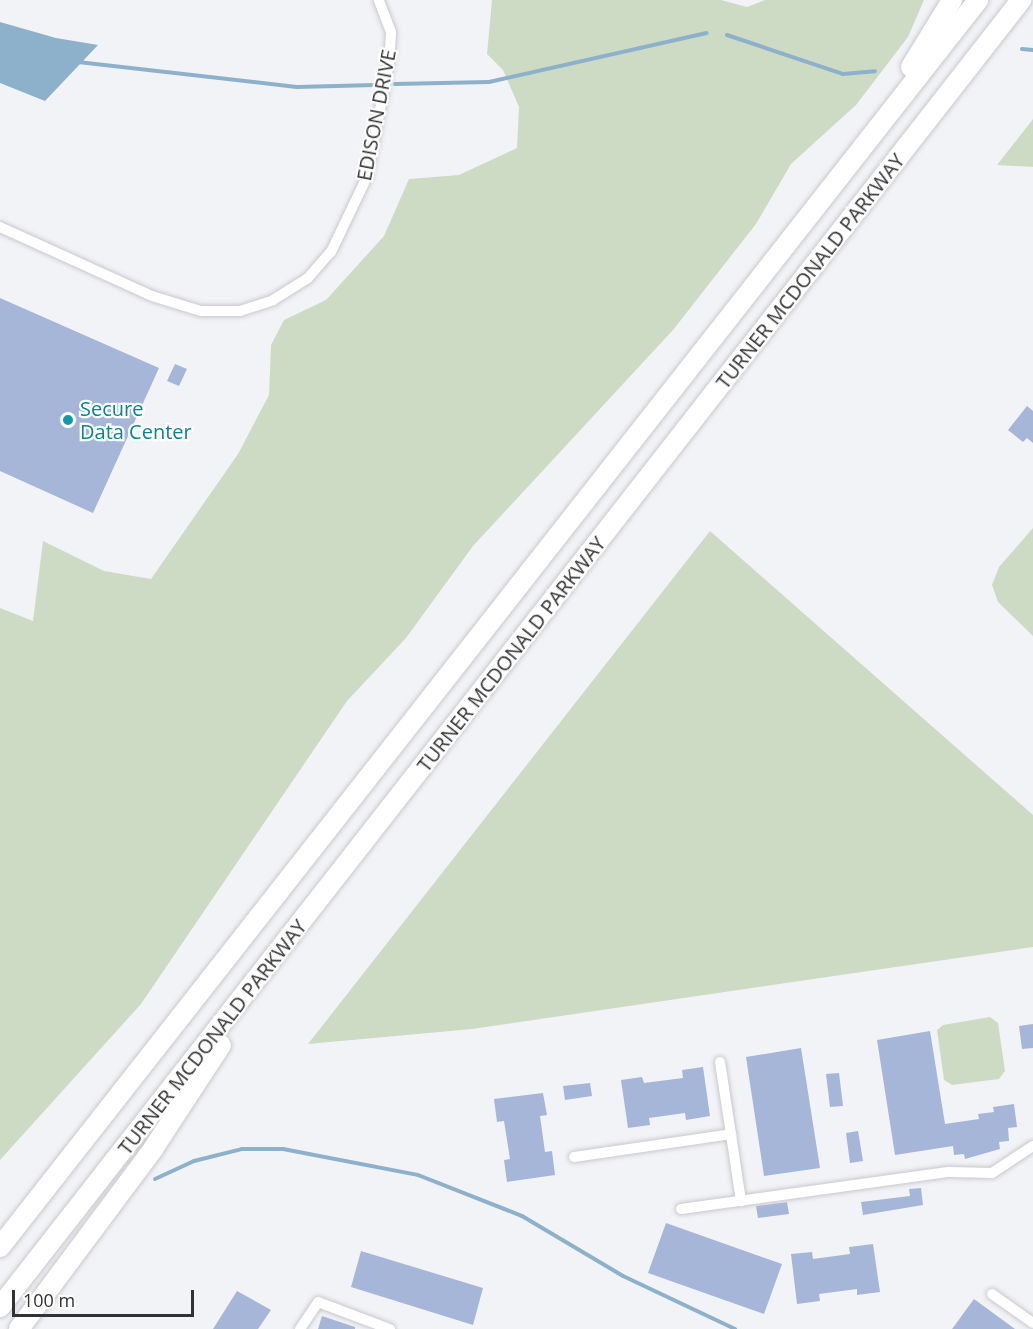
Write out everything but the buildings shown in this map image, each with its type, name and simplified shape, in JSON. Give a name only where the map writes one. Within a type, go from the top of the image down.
[{"type":"highway","points":[[867,139],[952,0]]},
{"type":"highway","name":"TURNER MCDONALD PARKWAY","points":[[0,1246],[978,0]]},
{"type":"highway","name":"TURNER MCDONALD PARKWAY","points":[[0,1307],[1021,0]]},
{"type":"highway","points":[[19,1329],[153,1149],[256,982]]},
{"type":"highway","points":[[0,1241],[45,1191]]},
{"type":"street","name":"EDISON DRIVE","points":[[0,227],[153,296],[201,310],[240,311],[273,300],[309,278],[331,252],[367,177],[389,63],[391,32],[379,0]]},
{"type":"street","points":[[720,1062],[741,1201]]},
{"type":"street","points":[[574,1157],[731,1134]]},
{"type":"street","points":[[681,1209],[949,1172],[992,1173],[1033,1146]]},
{"type":"street","points":[[992,1294],[1033,1323]]},
{"type":"street","points":[[300,1329],[318,1302],[390,1329]]},
{"type":"green space","points":[[492,0],[721,0],[747,7],[765,0],[924,0],[908,37],[856,105],[791,164],[756,224],[673,330],[473,546],[406,638],[347,701],[141,1004],[0,1160],[0,608],[33,621],[43,541],[104,571],[151,579],[238,454],[269,395],[271,345],[284,320],[326,300],[384,236],[409,179],[459,175],[517,148],[519,107],[503,70],[487,54]]},
{"type":"green space","points":[[1033,119],[1033,167],[997,165]]},
{"type":"green space","points":[[1033,528],[1033,636],[998,602],[992,585],[999,567]]},
{"type":"green space","points":[[710,531],[1033,815],[1033,947],[472,1029],[308,1044]]},
{"type":"green space","points":[[990,1017],[998,1023],[1005,1071],[999,1079],[952,1085],[944,1080],[937,1030],[943,1025]]},
{"type":"water","points":[[0,22],[56,38],[98,45],[45,101],[0,83]]},
{"type":"waterway","points":[[395,84],[489,82],[707,33]]},
{"type":"waterway","points":[[727,35],[843,74],[875,71]]},
{"type":"waterway","points":[[1022,49],[1033,50]]},
{"type":"waterway","points":[[78,62],[297,87],[375,85]]},
{"type":"waterway","points":[[155,1179],[194,1161],[242,1149],[283,1149],[418,1175],[522,1216],[623,1276],[735,1329]]},
{"type":"place","name":"Secure Data Center","points":[[68,420]]}]
